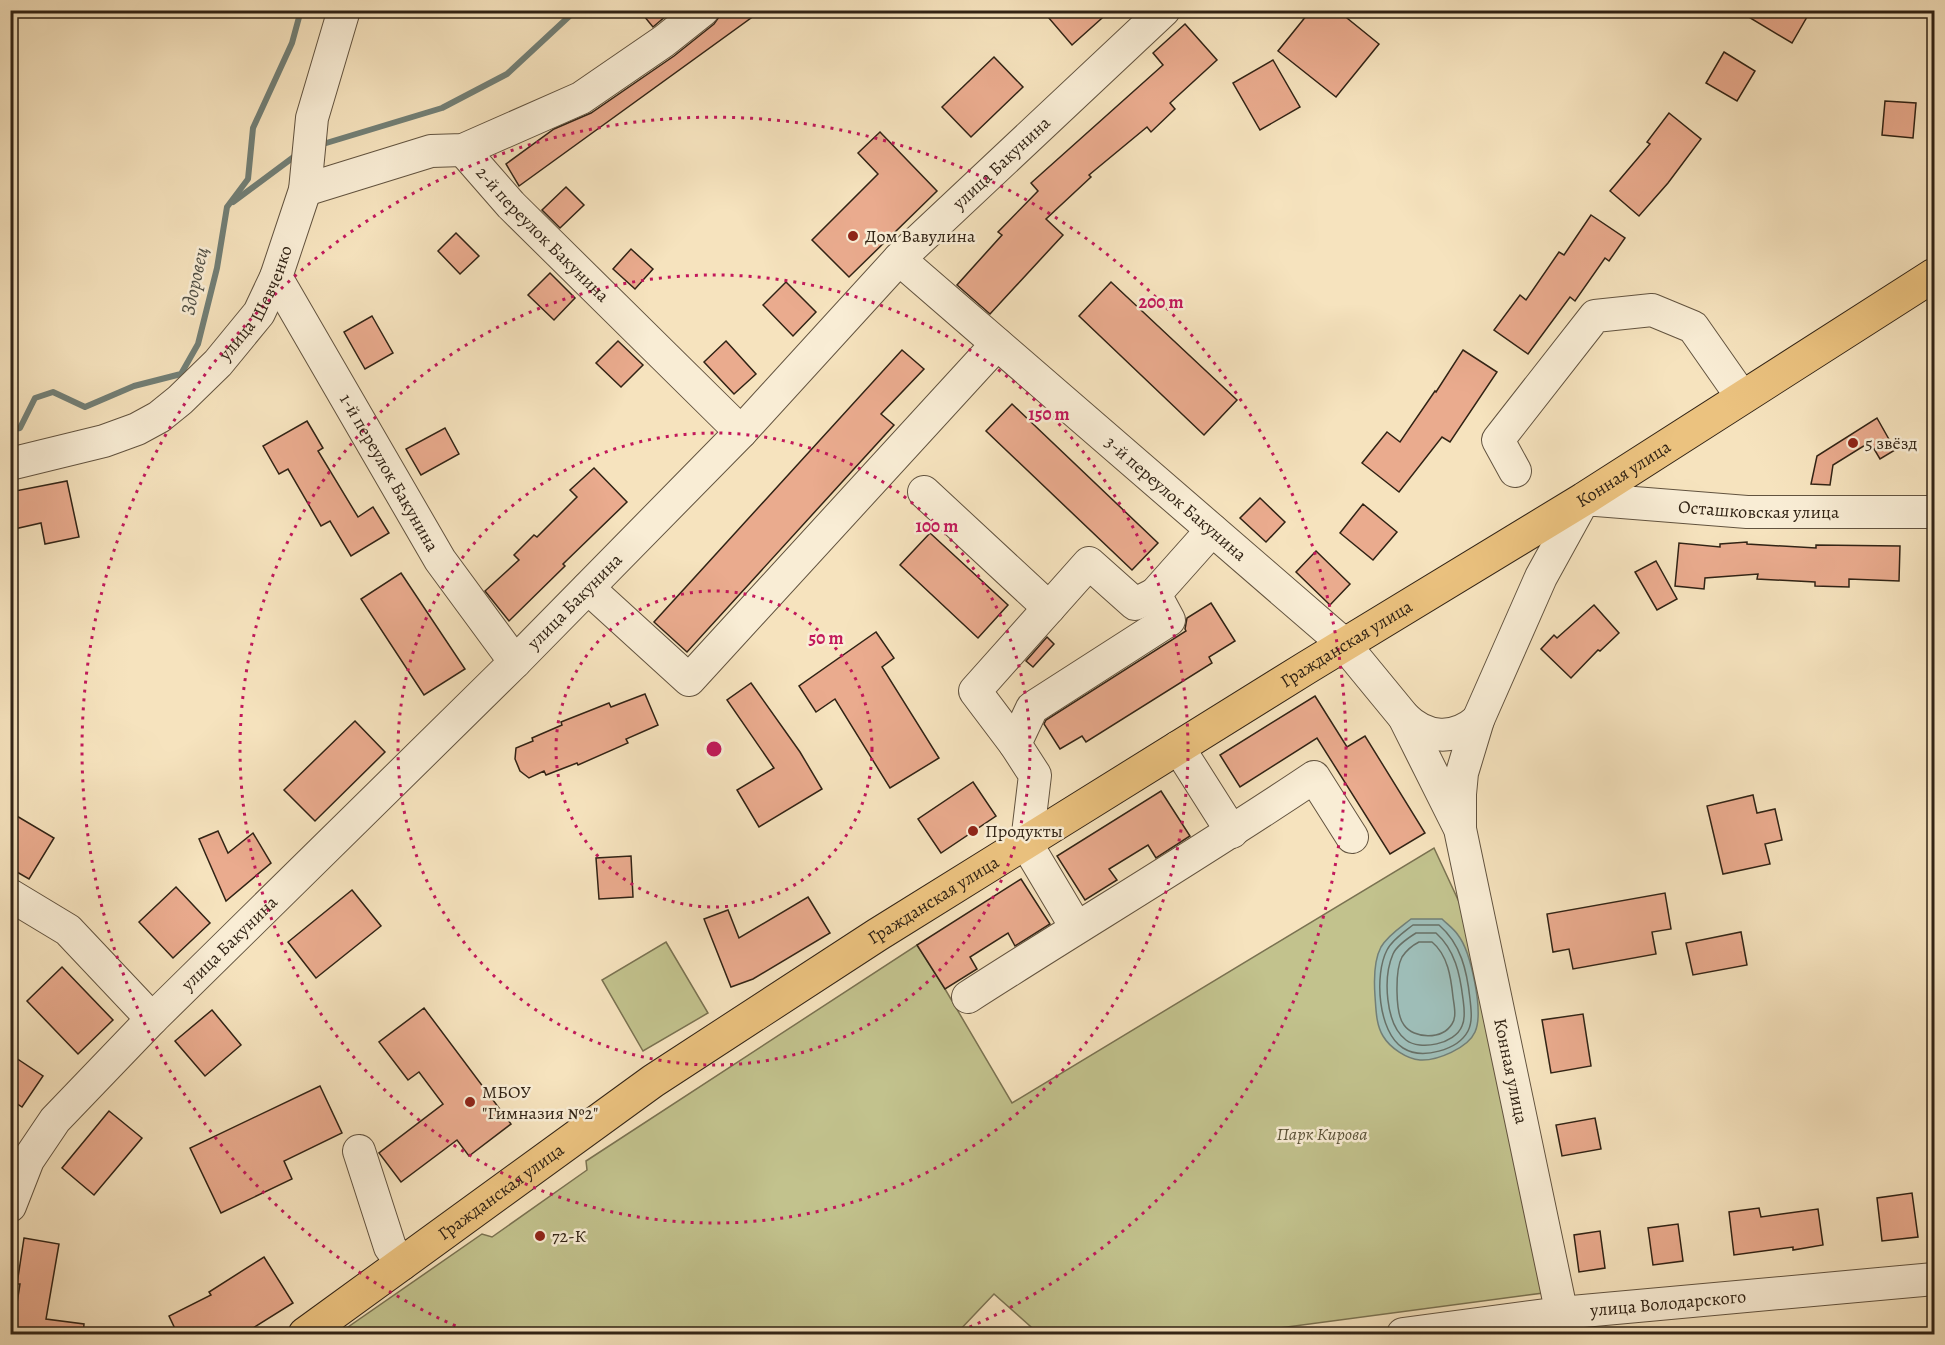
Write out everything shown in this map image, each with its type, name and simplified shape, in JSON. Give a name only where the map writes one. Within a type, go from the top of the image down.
[{"type":"main road","name":"Конная улица","points":[[1584,499],[1935,275]]},
{"type":"main road","name":"Гражданская улица","points":[[305,1335],[653,1081],[877,935],[1344,644],[1584,499]]},
{"type":"street","name":"улица Шевченко","points":[[10,464],[104,441],[137,429],[159,417],[218,363],[259,313],[276,277],[305,190],[312,118],[344,10]]},
{"type":"street","points":[[463,150],[581,98],[664,41],[703,10]]},
{"type":"street","name":"улица Бакунина","points":[[10,1206],[28,1160],[55,1120],[152,1019],[588,588],[741,432],[899,259],[1164,10]]},
{"type":"street","name":"2-й переулок Бакунина","points":[[305,190],[431,151],[463,150],[510,205],[741,432]]},
{"type":"street","name":"3-й переулок Бакунина","points":[[899,259],[1344,644]]},
{"type":"street","name":"1-й переулок Бакунина","points":[[276,277],[440,560],[515,662]]},
{"type":"street","points":[[1515,471],[1498,440],[1595,316],[1652,310],[1693,327],[1742,397]]},
{"type":"street","points":[[588,588],[689,680],[997,344]]},
{"type":"street","points":[[924,492],[1049,608]]},
{"type":"street","name":"Осташковская улица","points":[[1584,499],[1747,512],[1935,512]]},
{"type":"street","name":"Конная улица","points":[[1564,1324],[1460,829],[1460,794],[1462,773],[1478,720],[1541,577],[1584,499]]},
{"type":"street","points":[[1076,927],[1026,842],[1035,775],[975,691],[1089,563],[1135,604],[1155,594],[1212,530]]},
{"type":"street","points":[[1504,548],[1526,557],[1541,577]]},
{"type":"street","points":[[1015,744],[1032,708],[1169,620],[1155,594]]},
{"type":"street","name":"Конная улица","points":[[1344,644],[1404,717],[1460,829]]},
{"type":"street","points":[[1404,717],[1423,732],[1447,735],[1469,728],[1478,720]]},
{"type":"street","points":[[1178,747],[1232,832]]},
{"type":"street","points":[[968,997],[1076,927],[1232,832],[1314,777],[1352,837]]},
{"type":"street","points":[[10,895],[68,930],[152,1019]]},
{"type":"street","points":[[359,1151],[390,1247],[402,1264]]},
{"type":"street","name":"улица Володарского","points":[[1402,1335],[1564,1324],[1935,1279]]},
{"type":"green space","name":"Парк Кирова","points":[[1434,848],[1473,932],[1543,1293],[1234,1334],[1039,1334],[994,1294],[956,1334],[338,1334],[482,1234],[492,1237],[587,1170],[586,1161],[917,945],[1012,1103]]},
{"type":"green space","points":[[666,942],[708,1013],[643,1051],[602,980]]},
{"type":"water","points":[[1411,919],[1442,919],[1456,933],[1467,955],[1477,997],[1477,1023],[1471,1038],[1459,1048],[1443,1056],[1427,1060],[1410,1058],[1390,1045],[1381,1032],[1376,1011],[1375,978],[1379,952],[1387,939]]},
{"type":"building","points":[[639,10],[673,10],[653,27]]},
{"type":"building","points":[[721,10],[762,10],[519,186],[506,164],[554,129],[591,113],[674,56],[714,24]]},
{"type":"building","points":[[1042,10],[1111,10],[1072,45]]},
{"type":"building","points":[[1311,10],[1337,10],[1379,44],[1336,97],[1278,51]]},
{"type":"building","points":[[1737,10],[1811,10],[1792,43]]},
{"type":"building","points":[[1185,24],[1217,60],[1170,103],[1175,109],[1151,132],[1147,127],[1089,175],[1091,177],[1046,219],[1063,235],[990,314],[957,285],[1002,235],[998,232],[1038,191],[1031,183],[1163,65],[1153,53]]},
{"type":"building","points":[[1724,52],[1755,71],[1737,101],[1706,83]]},
{"type":"building","points":[[994,57],[1023,87],[971,137],[942,107]]},
{"type":"building","points":[[1273,60],[1300,107],[1260,130],[1233,83]]},
{"type":"building","points":[[1885,101],[1916,103],[1913,138],[1882,135]]},
{"type":"building","points":[[1669,113],[1701,139],[1668,183],[1639,216],[1610,191],[1650,144],[1647,142]]},
{"type":"building","points":[[880,132],[937,191],[849,277],[812,240],[878,174],[858,153]]},
{"type":"building","points":[[566,187],[584,205],[560,228],[542,210]]},
{"type":"building","points":[[1591,215],[1625,238],[1609,261],[1605,258],[1575,301],[1570,297],[1528,354],[1494,330],[1520,295],[1526,300],[1559,252],[1564,255]]},
{"type":"building","points":[[456,233],[479,256],[460,274],[438,251]]},
{"type":"building","points":[[631,249],[653,269],[635,289],[613,269]]},
{"type":"building","points":[[550,273],[575,298],[554,320],[528,295]]},
{"type":"building","points":[[786,282],[816,312],[793,336],[763,305]]},
{"type":"building","points":[[1111,282],[1237,400],[1204,435],[1079,316]]},
{"type":"building","points":[[372,316],[393,353],[365,369],[344,332]]},
{"type":"building","points":[[618,341],[643,365],[621,387],[596,363]]},
{"type":"building","points":[[726,341],[756,374],[734,394],[704,362]]},
{"type":"building","points":[[902,350],[924,369],[881,414],[894,425],[687,652],[654,622]]},
{"type":"building","points":[[1463,350],[1497,372],[1450,442],[1442,437],[1399,492],[1362,463],[1387,432],[1400,442]]},
{"type":"building","points":[[1012,404],[1158,543],[1132,570],[986,431]]},
{"type":"building","points":[[1877,418],[1895,450],[1880,459],[1870,442],[1833,465],[1830,485],[1811,484],[1817,456]]},
{"type":"building","points":[[307,421],[323,448],[318,451],[358,517],[373,507],[389,533],[351,556],[330,521],[321,526],[288,469],[279,474],[263,446]]},
{"type":"building","points":[[445,428],[459,454],[421,475],[406,449]]},
{"type":"building","points":[[594,468],[627,502],[509,621],[485,591],[519,560],[514,555],[534,535],[537,537],[577,497],[570,490]]},
{"type":"building","points":[[67,481],[79,537],[45,544],[41,523],[10,530],[10,492]]},
{"type":"building","points":[[1260,498],[1285,522],[1266,542],[1240,518]]},
{"type":"building","points":[[1363,504],[1397,532],[1373,560],[1340,533]]},
{"type":"building","points":[[930,533],[1008,605],[978,638],[900,565]]},
{"type":"building","points":[[1747,542],[1747,544],[1816,548],[1816,545],[1900,546],[1899,581],[1849,579],[1849,587],[1815,586],[1815,582],[1757,579],[1758,574],[1705,578],[1704,589],[1675,586],[1679,543],[1720,547],[1720,544]]},
{"type":"building","points":[[1316,551],[1350,584],[1330,605],[1296,572]]},
{"type":"building","points":[[1656,561],[1677,599],[1657,610],[1635,572]]},
{"type":"building","points":[[401,573],[465,669],[424,695],[361,599]]},
{"type":"building","points":[[1211,603],[1235,641],[1209,657],[1212,663],[1086,742],[1082,736],[1060,749],[1044,724],[1046,720],[1186,631],[1187,618]]},
{"type":"building","points":[[1594,605],[1619,633],[1600,651],[1598,650],[1571,678],[1541,649],[1554,635],[1557,638]]},
{"type":"building","points":[[876,632],[894,658],[882,667],[939,758],[890,788],[835,699],[816,712],[799,686]]},
{"type":"building","points":[[1047,637],[1054,644],[1033,667],[1026,661]]},
{"type":"building","points":[[751,683],[800,752],[822,789],[759,827],[737,790],[774,768],[727,700]]},
{"type":"building","points":[[645,694],[658,725],[626,739],[628,743],[578,765],[577,763],[546,775],[544,771],[529,778],[520,771],[515,759],[516,748],[533,741],[532,738],[562,725],[561,722],[609,703],[611,707]]},
{"type":"building","points":[[1315,696],[1347,747],[1365,736],[1425,833],[1390,854],[1317,738],[1240,787],[1220,755]]},
{"type":"building","points":[[355,721],[385,752],[315,821],[284,790]]},
{"type":"building","points":[[973,782],[996,816],[941,853],[918,819]]},
{"type":"building","points":[[1161,791],[1190,836],[1156,858],[1148,845],[1109,869],[1117,880],[1085,900],[1057,856]]},
{"type":"building","points":[[1753,795],[1757,813],[1775,809],[1782,840],[1765,844],[1770,864],[1723,874],[1707,806]]},
{"type":"building","points":[[10,812],[54,838],[29,879],[10,868]]},
{"type":"building","points":[[218,831],[228,853],[253,833],[271,863],[226,901],[199,839]]},
{"type":"building","points":[[631,856],[633,897],[599,899],[596,858]]},
{"type":"building","points":[[1021,879],[1050,924],[1015,946],[1008,933],[970,957],[977,969],[945,989],[917,945]]},
{"type":"building","points":[[176,887],[210,923],[173,958],[139,922]]},
{"type":"building","points":[[352,890],[381,926],[316,978],[288,942]]},
{"type":"building","points":[[1665,893],[1671,929],[1652,932],[1656,954],[1573,969],[1569,949],[1553,952],[1547,914]]},
{"type":"building","points":[[808,897],[830,933],[753,979],[731,987],[704,919],[728,910],[739,938]]},
{"type":"building","points":[[1741,932],[1747,965],[1693,975],[1686,943]]},
{"type":"building","points":[[62,967],[113,1020],[78,1054],[27,1001]]},
{"type":"building","points":[[424,1008],[511,1124],[469,1156],[457,1140],[401,1182],[379,1153],[443,1104],[419,1072],[408,1080],[379,1042]]},
{"type":"building","points":[[212,1010],[241,1045],[205,1076],[175,1041]]},
{"type":"building","points":[[1583,1014],[1591,1066],[1551,1073],[1542,1020]]},
{"type":"building","points":[[10,1054],[43,1076],[22,1107],[10,1099]]},
{"type":"building","points":[[320,1086],[342,1133],[284,1161],[292,1179],[221,1213],[190,1148]]},
{"type":"building","points":[[109,1111],[142,1138],[94,1195],[62,1168]]},
{"type":"building","points":[[1595,1118],[1601,1149],[1562,1156],[1556,1125]]},
{"type":"building","points":[[1912,1193],[1918,1237],[1882,1241],[1877,1198]]},
{"type":"building","points":[[1759,1208],[1761,1217],[1818,1209],[1823,1245],[1734,1255],[1729,1212]]},
{"type":"building","points":[[1678,1224],[1683,1261],[1653,1265],[1648,1228]]},
{"type":"building","points":[[1600,1231],[1605,1268],[1579,1272],[1574,1235]]},
{"type":"building","points":[[24,1238],[59,1244],[46,1319],[84,1324],[83,1335],[12,1335]]},
{"type":"building","points":[[264,1257],[293,1303],[242,1335],[178,1335],[169,1316],[211,1295],[209,1292]]},
{"type":"waterway","name":"Здоровец","points":[[10,430],[20,428],[35,398],[53,392],[85,407],[134,386],[181,374],[198,344],[217,268],[227,207],[248,179],[253,128],[292,43],[301,10]]},
{"type":"waterway","points":[[323,144],[442,108],[507,74],[576,10]]},
{"type":"waterway","points":[[233,202],[295,156]]},
{"type":"place","name":"Дом Вавулина","points":[[853,236]]},
{"type":"place","name":"5 звёзд","points":[[1853,443]]},
{"type":"place","name":"Продукты","points":[[973,831]]},
{"type":"place","name":"МБОУ \"Гимназия №2\"","points":[[470,1102]]},
{"type":"place","name":"72-К","points":[[540,1236]]}]
